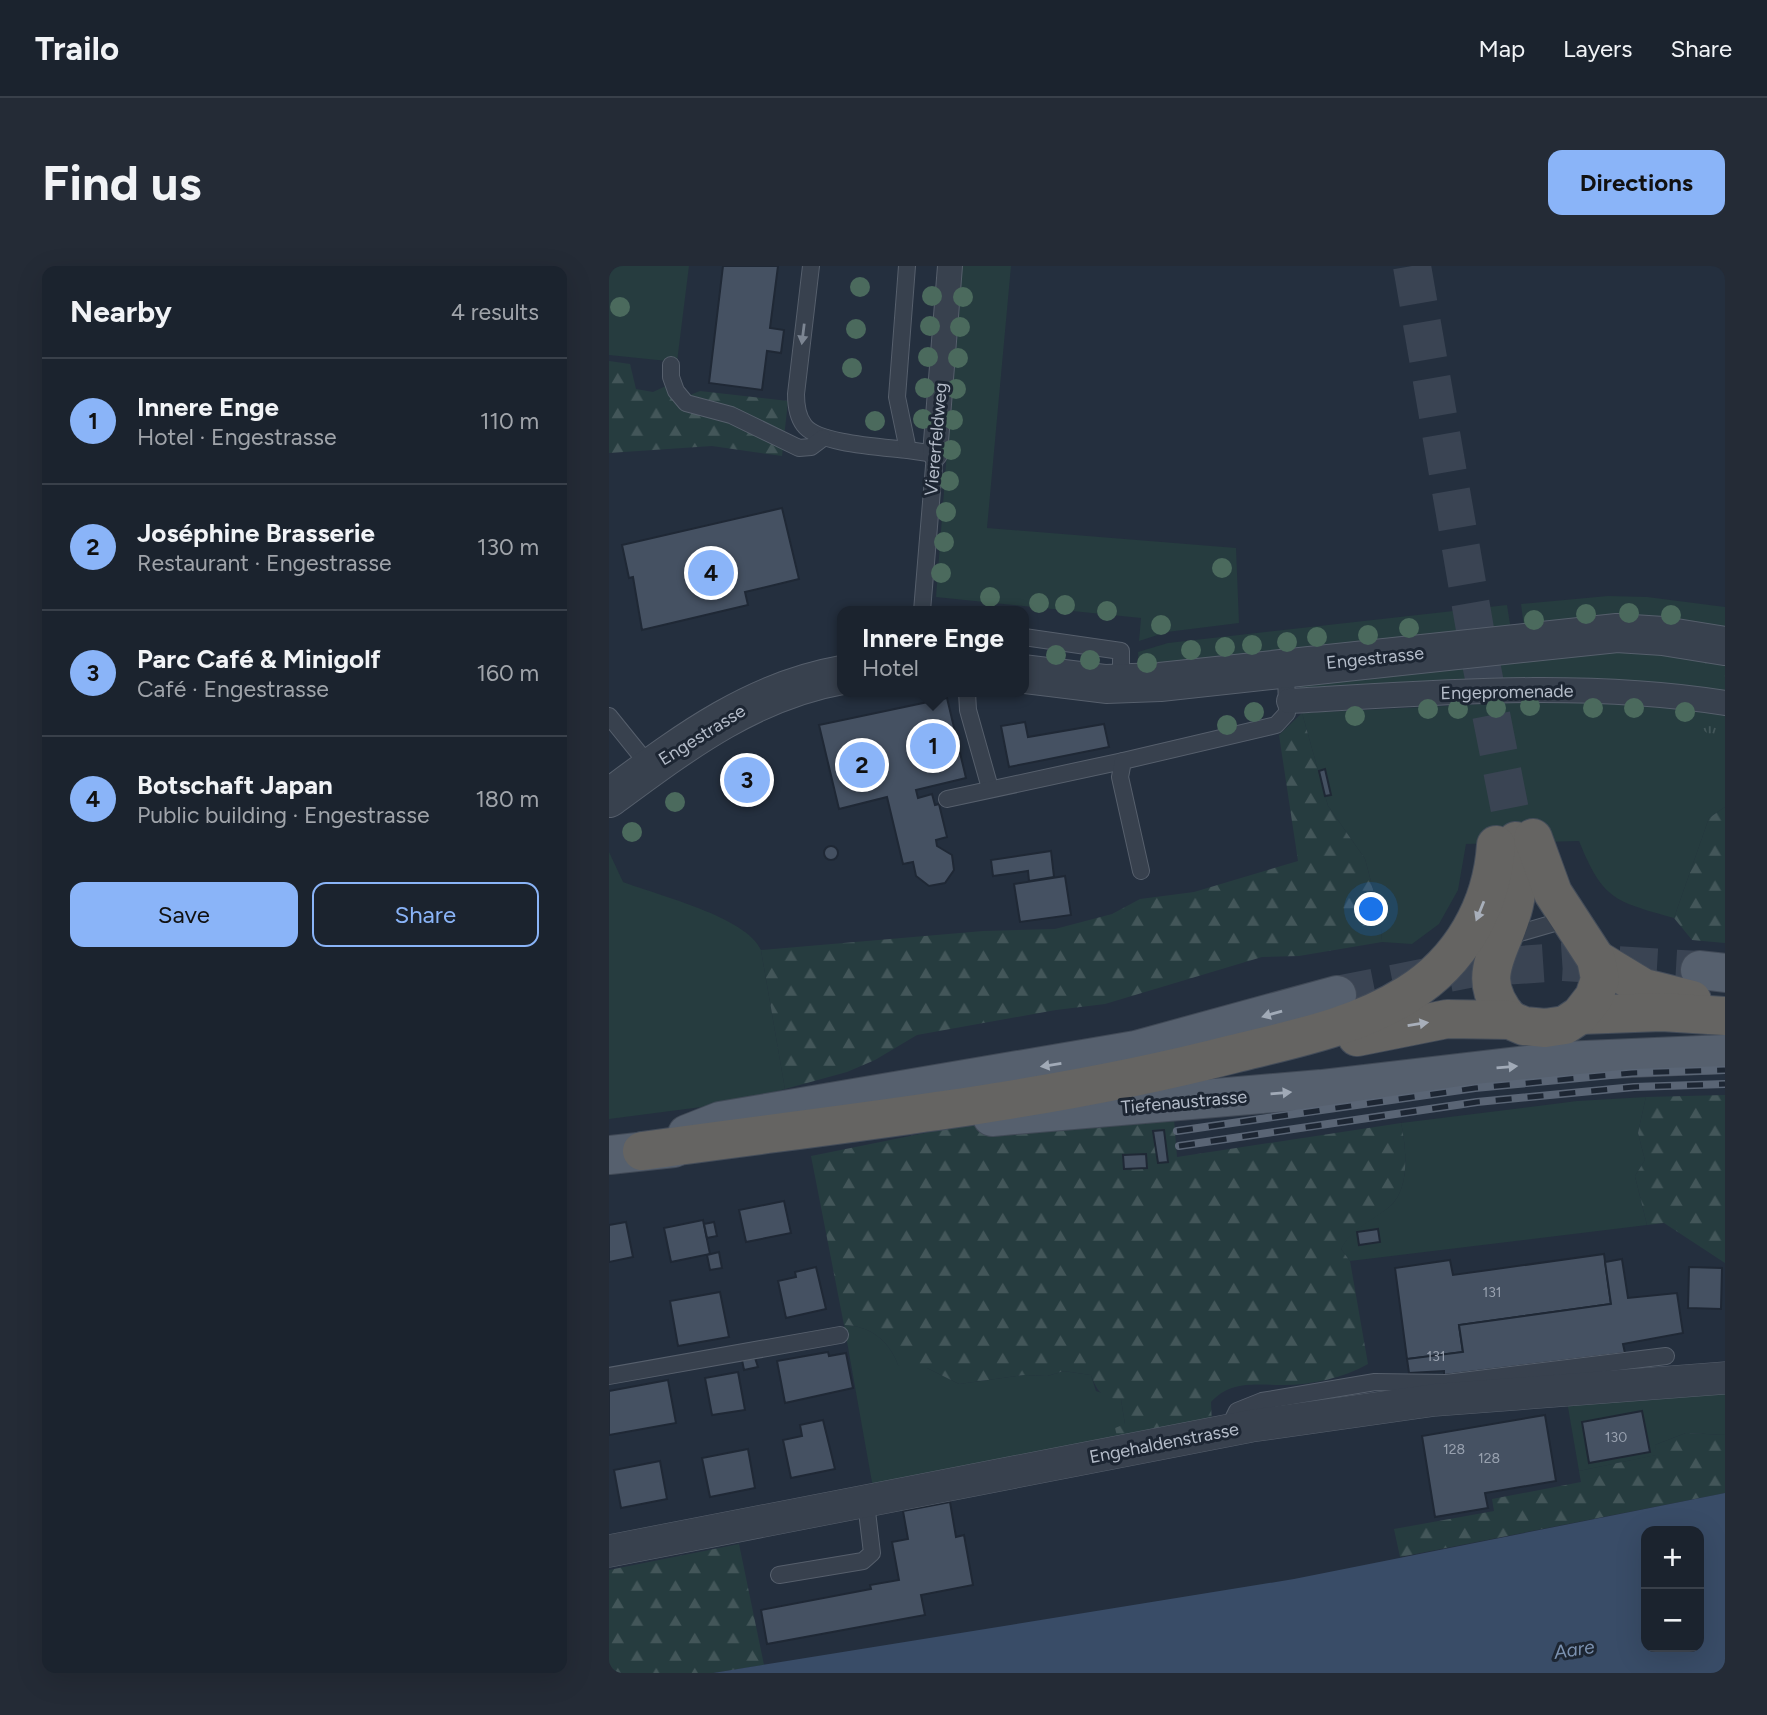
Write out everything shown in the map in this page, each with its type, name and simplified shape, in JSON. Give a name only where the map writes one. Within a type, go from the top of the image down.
[{"type":"highway","points":[[1515,841],[1596,959],[1644,988],[1664,995],[1725,1003]]},
{"type":"highway","points":[[1510,1020],[1494,997],[1490,968],[1504,937],[1517,887],[1515,841]]},
{"type":"highway","points":[[626,1153],[1069,1092],[1161,1073],[1339,1026],[1409,993],[1448,960],[1480,913],[1495,866],[1515,841]]},
{"type":"highway","points":[[1067,1112],[1214,1081],[1377,1031],[1447,1019],[1510,1020],[1524,1026],[1545,1028],[1565,1025],[1580,1016],[1594,997],[1599,979],[1596,959]]},
{"type":"highway","points":[[1580,1016],[1662,1012],[1725,1016]]},
{"type":"main road","points":[[626,1153],[720,1121],[1136,1050],[1338,995]]},
{"type":"main road","name":"Tiefenaustrasse","points":[[626,1153],[1321,1089],[1563,1061],[1725,1054]]},
{"type":"street","name":"Viererfeldweg","points":[[935,454],[950,266]]},
{"type":"street","name":"Engestrasse","points":[[1029,675],[1121,684],[1287,684],[1617,634],[1663,636],[1725,646]]},
{"type":"street","name":"Engestrasse","points":[[609,798],[725,717],[779,692],[837,676]]},
{"type":"street","name":"Engepromenade","points":[[1287,684],[1470,692],[1639,691],[1725,703]]},
{"type":"street","name":"Engehaldenstrasse","points":[[609,1551],[1236,1429],[1435,1400],[1725,1378]]},
{"type":"lane","points":[[811,266],[796,409],[804,427],[823,438],[935,454]]},
{"type":"lane","points":[[907,266],[897,397],[908,450]]},
{"type":"lane","points":[[671,365],[671,377],[676,391],[686,403],[731,415],[799,448],[811,447],[823,438]]},
{"type":"lane","name":"Viererfeldweg","points":[[922,606],[935,454]]},
{"type":"lane","points":[[1029,638],[1121,651],[1121,684]]},
{"type":"lane","points":[[947,799],[1123,761],[1174,747],[1268,730],[1287,713],[1287,684]]},
{"type":"lane","points":[[967,697],[968,710],[990,789]]},
{"type":"lane","points":[[609,716],[650,768]]},
{"type":"lane","points":[[1123,761],[1120,777],[1141,871]]},
{"type":"lane","points":[[1504,937],[1568,919]]},
{"type":"lane","points":[[609,1376],[841,1335]]},
{"type":"lane","points":[[1236,1429],[1234,1417],[1237,1410],[1262,1401],[1375,1382],[1446,1383],[1666,1356]]},
{"type":"lane","points":[[779,1576],[863,1561],[872,1553],[866,1503]]},
{"type":"green space","points":[[609,266],[689,266],[677,362],[609,355]]},
{"type":"green space","points":[[961,266],[1011,266],[987,528],[1236,548],[1239,623],[1167,632],[1139,641],[1141,618],[936,597]]},
{"type":"green space","points":[[609,361],[630,364],[636,389],[653,392],[666,386],[690,395],[700,391],[788,401],[782,456],[712,446],[609,453]]},
{"type":"green space","points":[[1608,596],[1647,597],[1725,607],[1725,632],[1524,628],[1521,604]]},
{"type":"green space","points":[[1507,605],[1511,630],[1139,669],[1138,652],[1168,643]]},
{"type":"green space","points":[[1587,647],[1725,661],[1698,688],[1597,678],[1300,689],[1300,682]]},
{"type":"green space","points":[[1704,657],[1725,661],[1725,745],[1691,722]]},
{"type":"green space","points":[[1548,701],[1636,703],[1725,717],[1725,807],[1709,818],[1674,918],[1637,907],[1613,895],[1596,876],[1579,841],[1466,844],[1458,890],[1439,924],[1412,944],[1382,942],[1380,916],[1365,859],[1328,806],[1302,713]]},
{"type":"green space","points":[[1302,713],[1328,806],[1365,859],[1380,916],[1382,942],[1299,956],[1262,957],[1105,1004],[917,1035],[875,1060],[847,1072],[785,1089],[761,950],[983,931],[1055,929],[1112,914],[1140,899],[1194,892],[1298,861],[1279,735]]},
{"type":"green space","points":[[1725,807],[1725,943],[1692,940],[1674,918],[1709,818]]},
{"type":"green space","points":[[609,852],[623,882],[720,917],[752,938],[761,950],[785,1089],[740,1102],[609,1119]]},
{"type":"green space","points":[[1725,1095],[1725,1263],[1664,1223],[1647,1225],[1635,1176],[1645,1160],[1638,1133],[1646,1097]]},
{"type":"green space","points":[[1646,1097],[1638,1133],[1645,1160],[1635,1176],[1647,1225],[1350,1261],[1341,1249],[1356,1230],[1389,1207],[1401,1190],[1405,1155],[1401,1123],[1577,1101]]},
{"type":"green space","points":[[1009,1116],[1174,1119],[1177,1157],[1401,1123],[1405,1167],[1401,1190],[1389,1207],[1357,1230],[1341,1249],[1350,1261],[1368,1364],[1338,1377],[1316,1382],[1235,1387],[1211,1402],[1212,1426],[1119,1444],[1115,1428],[1125,1424],[1121,1399],[1109,1398],[1101,1393],[1091,1375],[1064,1371],[1047,1376],[1024,1375],[959,1384],[927,1368],[911,1372],[898,1365],[890,1349],[877,1336],[862,1328],[844,1325],[811,1156]]},
{"type":"green space","points":[[844,1325],[862,1328],[877,1336],[890,1349],[898,1365],[927,1368],[959,1384],[1024,1375],[1047,1376],[1064,1371],[1091,1375],[1096,1391],[1121,1399],[1125,1424],[1119,1444],[873,1488]]},
{"type":"green space","points":[[1725,1378],[1725,1435],[1686,1433],[1655,1445],[1657,1455],[1579,1471],[1565,1390]]},
{"type":"green space","points":[[1686,1433],[1725,1435],[1725,1493],[1400,1557],[1394,1529],[1494,1511],[1492,1499],[1581,1482],[1579,1471],[1656,1455],[1655,1445]]},
{"type":"green space","points":[[739,1544],[764,1665],[713,1673],[609,1673],[609,1570]]},
{"type":"water","name":"Aare","points":[[1725,1493],[1725,1673],[713,1673],[1294,1579]]},
{"type":"building","points":[[723,266],[778,266],[770,328],[784,330],[781,353],[767,351],[762,390],[709,383]]},
{"type":"building","points":[[782,508],[799,579],[745,592],[748,605],[642,630],[633,577],[629,578],[622,545]]},
{"type":"building","points":[[947,698],[966,778],[916,790],[918,798],[932,794],[935,805],[939,804],[947,837],[936,840],[937,846],[952,855],[954,870],[945,883],[929,886],[916,876],[913,862],[903,864],[887,797],[839,809],[819,725]]},
{"type":"building","points":[[1025,722],[1028,737],[1104,724],[1109,747],[1009,767],[1001,726]]},
{"type":"building","points":[[755,763],[761,766],[766,790],[763,795],[745,799],[744,792],[733,794],[729,776],[740,774],[738,768]]},
{"type":"building","points":[[1325,769],[1331,795],[1325,796],[1319,771]]},
{"type":"building","points":[[831,846],[836,848],[836,858],[831,860],[826,858],[824,853],[826,848]]},
{"type":"building","points":[[1051,851],[1054,877],[1029,881],[1028,871],[993,876],[991,860]]},
{"type":"building","points":[[1065,876],[1071,915],[1020,922],[1014,884]]},
{"type":"building","points":[[1164,1130],[1168,1162],[1158,1163],[1153,1131]]},
{"type":"building","points":[[1146,1154],[1147,1168],[1124,1169],[1123,1155]]},
{"type":"building","points":[[784,1201],[791,1233],[746,1242],[739,1210]]},
{"type":"building","points":[[703,1220],[710,1254],[671,1262],[664,1228]]},
{"type":"building","points":[[626,1222],[633,1257],[609,1262],[609,1225]]},
{"type":"building","points":[[714,1222],[717,1236],[707,1238],[704,1224]]},
{"type":"building","points":[[1378,1229],[1380,1242],[1359,1245],[1357,1232]]},
{"type":"building","points":[[719,1252],[722,1268],[710,1270],[707,1255]]},
{"type":"building","points":[[1604,1254],[1611,1304],[1459,1325],[1463,1352],[1407,1359],[1395,1268],[1450,1260],[1453,1275]]},
{"type":"building","points":[[1622,1259],[1628,1298],[1677,1293],[1683,1333],[1623,1344],[1625,1353],[1444,1375],[1444,1371],[1409,1373],[1407,1359],[1463,1352],[1459,1325],[1611,1304],[1605,1262]]},
{"type":"building","points":[[816,1267],[826,1309],[786,1318],[778,1281],[796,1277],[795,1272]]},
{"type":"building","points":[[1689,1267],[1722,1268],[1721,1309],[1688,1308]]},
{"type":"building","points":[[720,1292],[729,1337],[678,1346],[670,1301]]},
{"type":"building","points":[[828,1352],[829,1356],[846,1353],[853,1388],[785,1403],[777,1361]]},
{"type":"building","points":[[755,1358],[758,1367],[744,1370],[742,1360]]},
{"type":"building","points":[[738,1372],[745,1410],[712,1415],[705,1378]]},
{"type":"building","points":[[668,1380],[676,1423],[609,1435],[609,1391]]},
{"type":"building","points":[[1642,1411],[1650,1452],[1589,1463],[1582,1422]]},
{"type":"building","points":[[1545,1415],[1556,1481],[1485,1493],[1488,1508],[1435,1517],[1422,1436]]},
{"type":"building","points":[[823,1420],[835,1469],[791,1478],[783,1440],[802,1436],[800,1425]]},
{"type":"building","points":[[748,1449],[755,1488],[710,1497],[702,1458]]},
{"type":"building","points":[[660,1461],[667,1499],[621,1508],[614,1470]]},
{"type":"building","points":[[950,1502],[956,1537],[964,1535],[973,1585],[921,1595],[925,1615],[767,1644],[761,1610],[871,1589],[870,1585],[899,1580],[892,1542],[908,1539],[903,1511]]},
{"type":"tunnel","points":[[1412,266],[1480,658],[1516,841]]},
{"type":"tunnel","points":[[1337,995],[1473,968],[1563,962],[1700,970]]},
{"type":"railway","points":[[1177,1131],[1475,1088],[1632,1073],[1725,1070]]},
{"type":"railway","points":[[1179,1146],[1477,1102],[1634,1087],[1725,1084]]},
{"type":"place","name":"Botschaft Japan","points":[[711,573]]},
{"type":"place","name":"Innere Enge","points":[[933,746]]},
{"type":"place","name":"Joséphine Brasserie","points":[[862,765]]},
{"type":"place","name":"Parc Café & Minigolf","points":[[747,780]]}]
